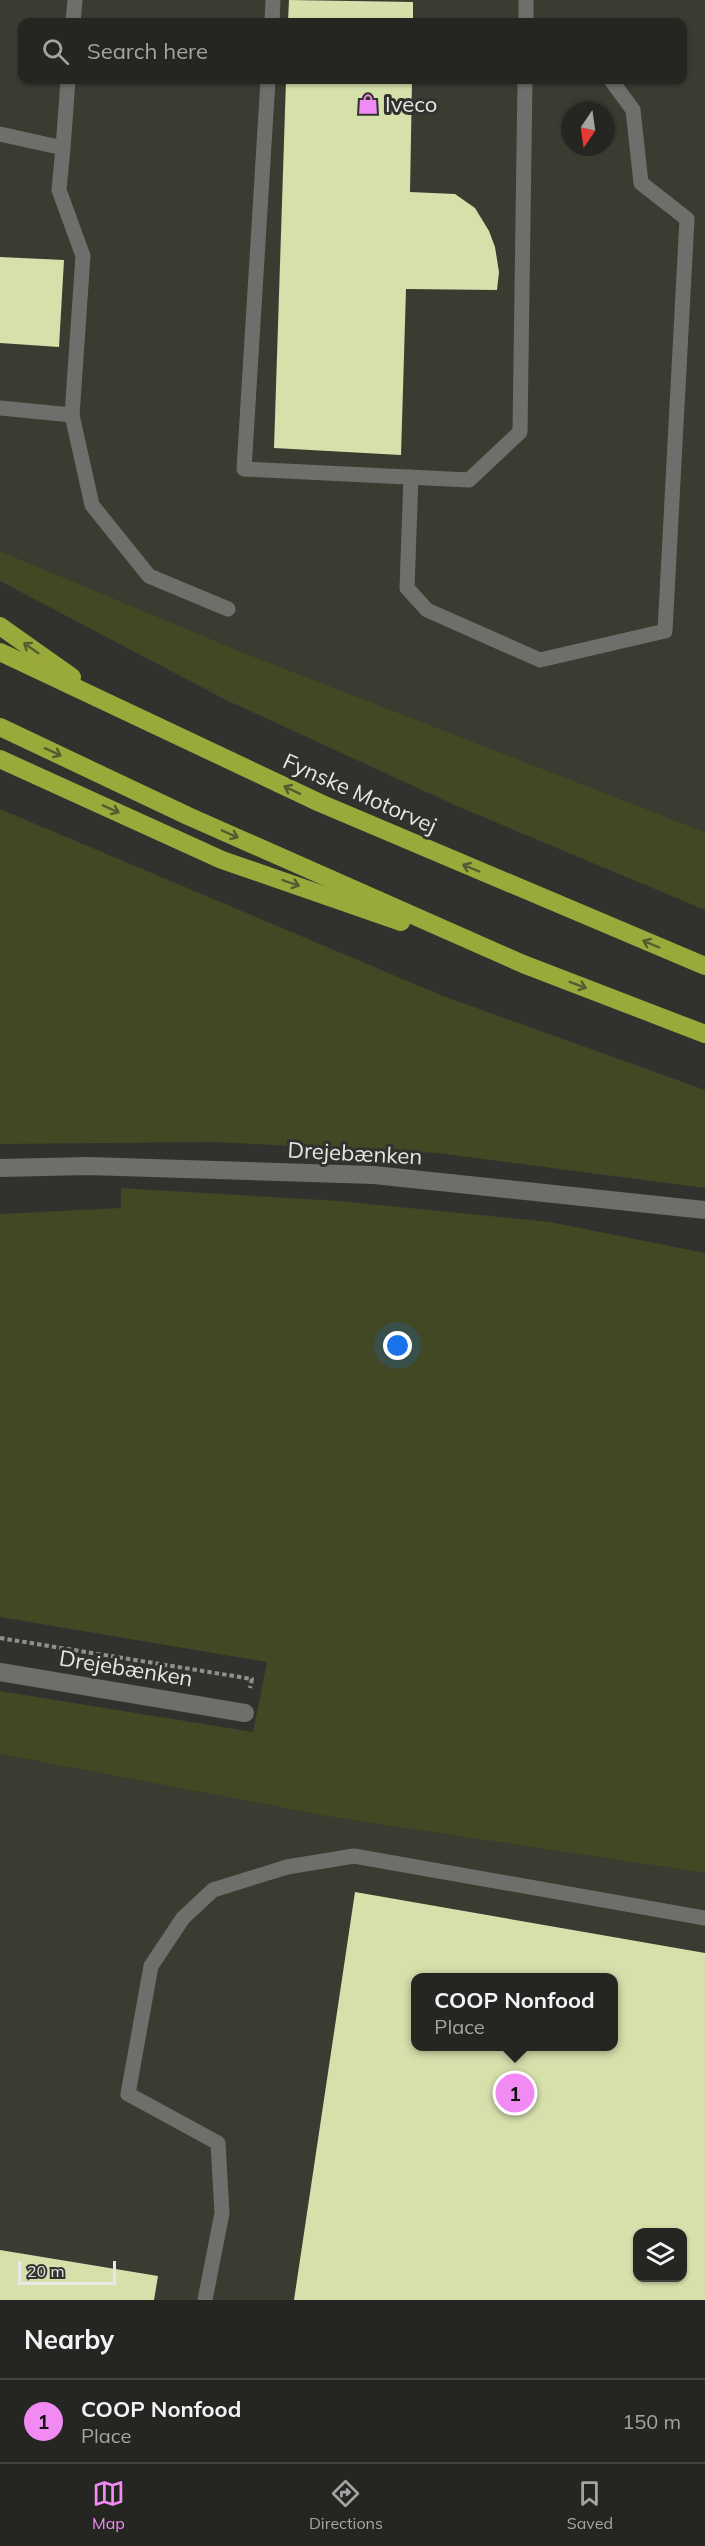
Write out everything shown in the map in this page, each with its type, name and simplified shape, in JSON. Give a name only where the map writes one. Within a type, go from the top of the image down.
[{"type":"highway","points":[[0,626],[112,706]]},
{"type":"highway","name":"Fynske Motorvej","points":[[0,652],[320,803],[705,966]]},
{"type":"highway","points":[[0,727],[188,816],[523,964]]},
{"type":"highway","points":[[0,759],[222,860],[523,964],[705,1034]]},
{"type":"street","name":"Drejebænken","points":[[0,1168],[88,1166],[374,1175],[705,1210]]},
{"type":"street","name":"Drejebænken","points":[[0,1672],[245,1713]]},
{"type":"lane","points":[[73,18],[75,0]]},
{"type":"lane","points":[[272,18],[273,0]]},
{"type":"lane","points":[[526,0],[526,18]]},
{"type":"lane","points":[[68,84],[59,190],[82,256],[72,415],[92,505],[149,576],[228,609]]},
{"type":"lane","points":[[268,84],[244,469],[469,480],[520,432],[525,84]]},
{"type":"lane","points":[[411,477],[407,588],[427,610],[540,660],[665,630],[687,219],[641,183],[633,110],[614,84]]},
{"type":"lane","points":[[0,134],[63,148]]},
{"type":"lane","points":[[0,408],[72,415]]},
{"type":"lane","points":[[205,2300],[222,2213],[218,2143],[128,2094],[151,1966],[183,1918],[213,1890],[286,1867],[354,1856],[705,1918]]},
{"type":"path","points":[[0,1638],[252,1679],[245,1713]]},
{"type":"shaded area","points":[[0,0],[705,0],[705,832],[242,652],[0,551]]},
{"type":"shaded area","points":[[0,1754],[332,1817],[705,1873],[705,2300],[0,2300]]},
{"type":"green space","points":[[0,551],[242,652],[705,832],[705,910],[459,807],[226,700],[0,581]]},
{"type":"green space","points":[[0,809],[443,996],[705,1090],[705,1188],[437,1153],[213,1142],[0,1144]]},
{"type":"green space","points":[[121,1188],[339,1201],[550,1222],[705,1253],[705,1873],[332,1817],[0,1754],[0,1691],[253,1732],[267,1662],[0,1617],[0,1214],[121,1208]]},
{"type":"building","points":[[289,0],[413,2],[413,18],[288,18]]},
{"type":"building","points":[[286,84],[412,84],[410,192],[455,194],[475,208],[489,231],[495,247],[499,272],[497,290],[406,289],[401,455],[274,448]]},
{"type":"building","points":[[0,257],[64,260],[59,347],[0,343]]},
{"type":"building","points":[[355,1892],[705,1953],[705,2300],[294,2300]]},
{"type":"building","points":[[0,2250],[158,2276],[154,2300],[0,2300]]},
{"type":"place","name":"Iveco","points":[[368,104]]},
{"type":"place","name":"COOP Nonfood","points":[[515,2093]]}]
